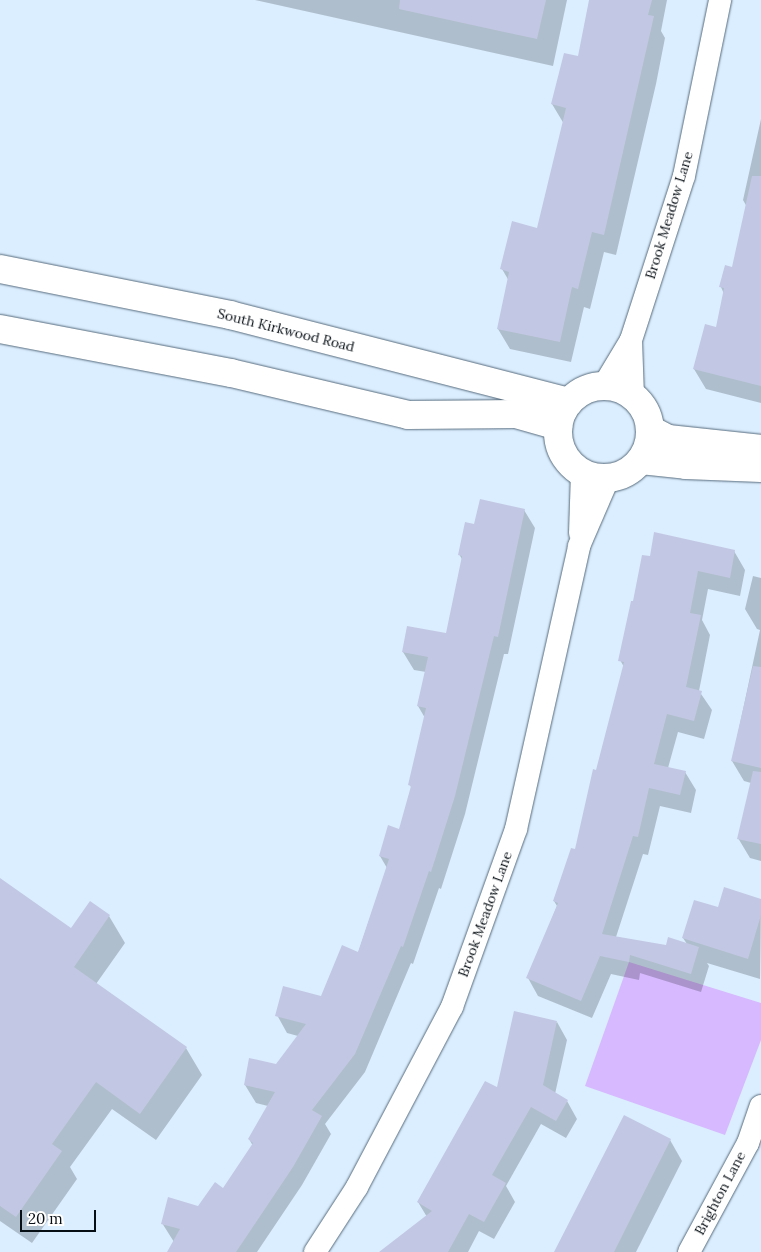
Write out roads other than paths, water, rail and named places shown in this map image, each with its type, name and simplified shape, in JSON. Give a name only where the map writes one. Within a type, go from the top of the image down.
[{"type":"main road","name":"South Kirkwood Road","points":[[0,269],[230,315],[569,402]]},
{"type":"main road","points":[[0,328],[231,373],[408,415],[516,414],[558,426]]},
{"type":"main road","points":[[604,385],[617,387],[641,403],[648,416],[651,430],[648,446],[641,460],[632,470],[608,479],[596,478],[582,473],[571,465],[562,454],[558,440],[558,426],[562,413],[569,402],[579,393],[590,387],[604,385]]},
{"type":"main road","points":[[651,430],[668,439],[761,450]]},
{"type":"main road","points":[[641,460],[686,466],[761,468]]},
{"type":"street","name":"Brook Meadow Lane","points":[[604,385],[631,340],[684,176],[720,0]]},
{"type":"street","name":"Brook Meadow Lane","points":[[631,340],[633,396]]},
{"type":"street","name":"Brook Meadow Lane","points":[[315,1252],[357,1187],[452,1007],[516,829],[579,546],[582,473]]},
{"type":"street","name":"Brook Meadow Lane","points":[[579,546],[608,479]]},
{"type":"street","name":"Brighton Lane","points":[[689,1252],[748,1143],[761,1106]]}]
